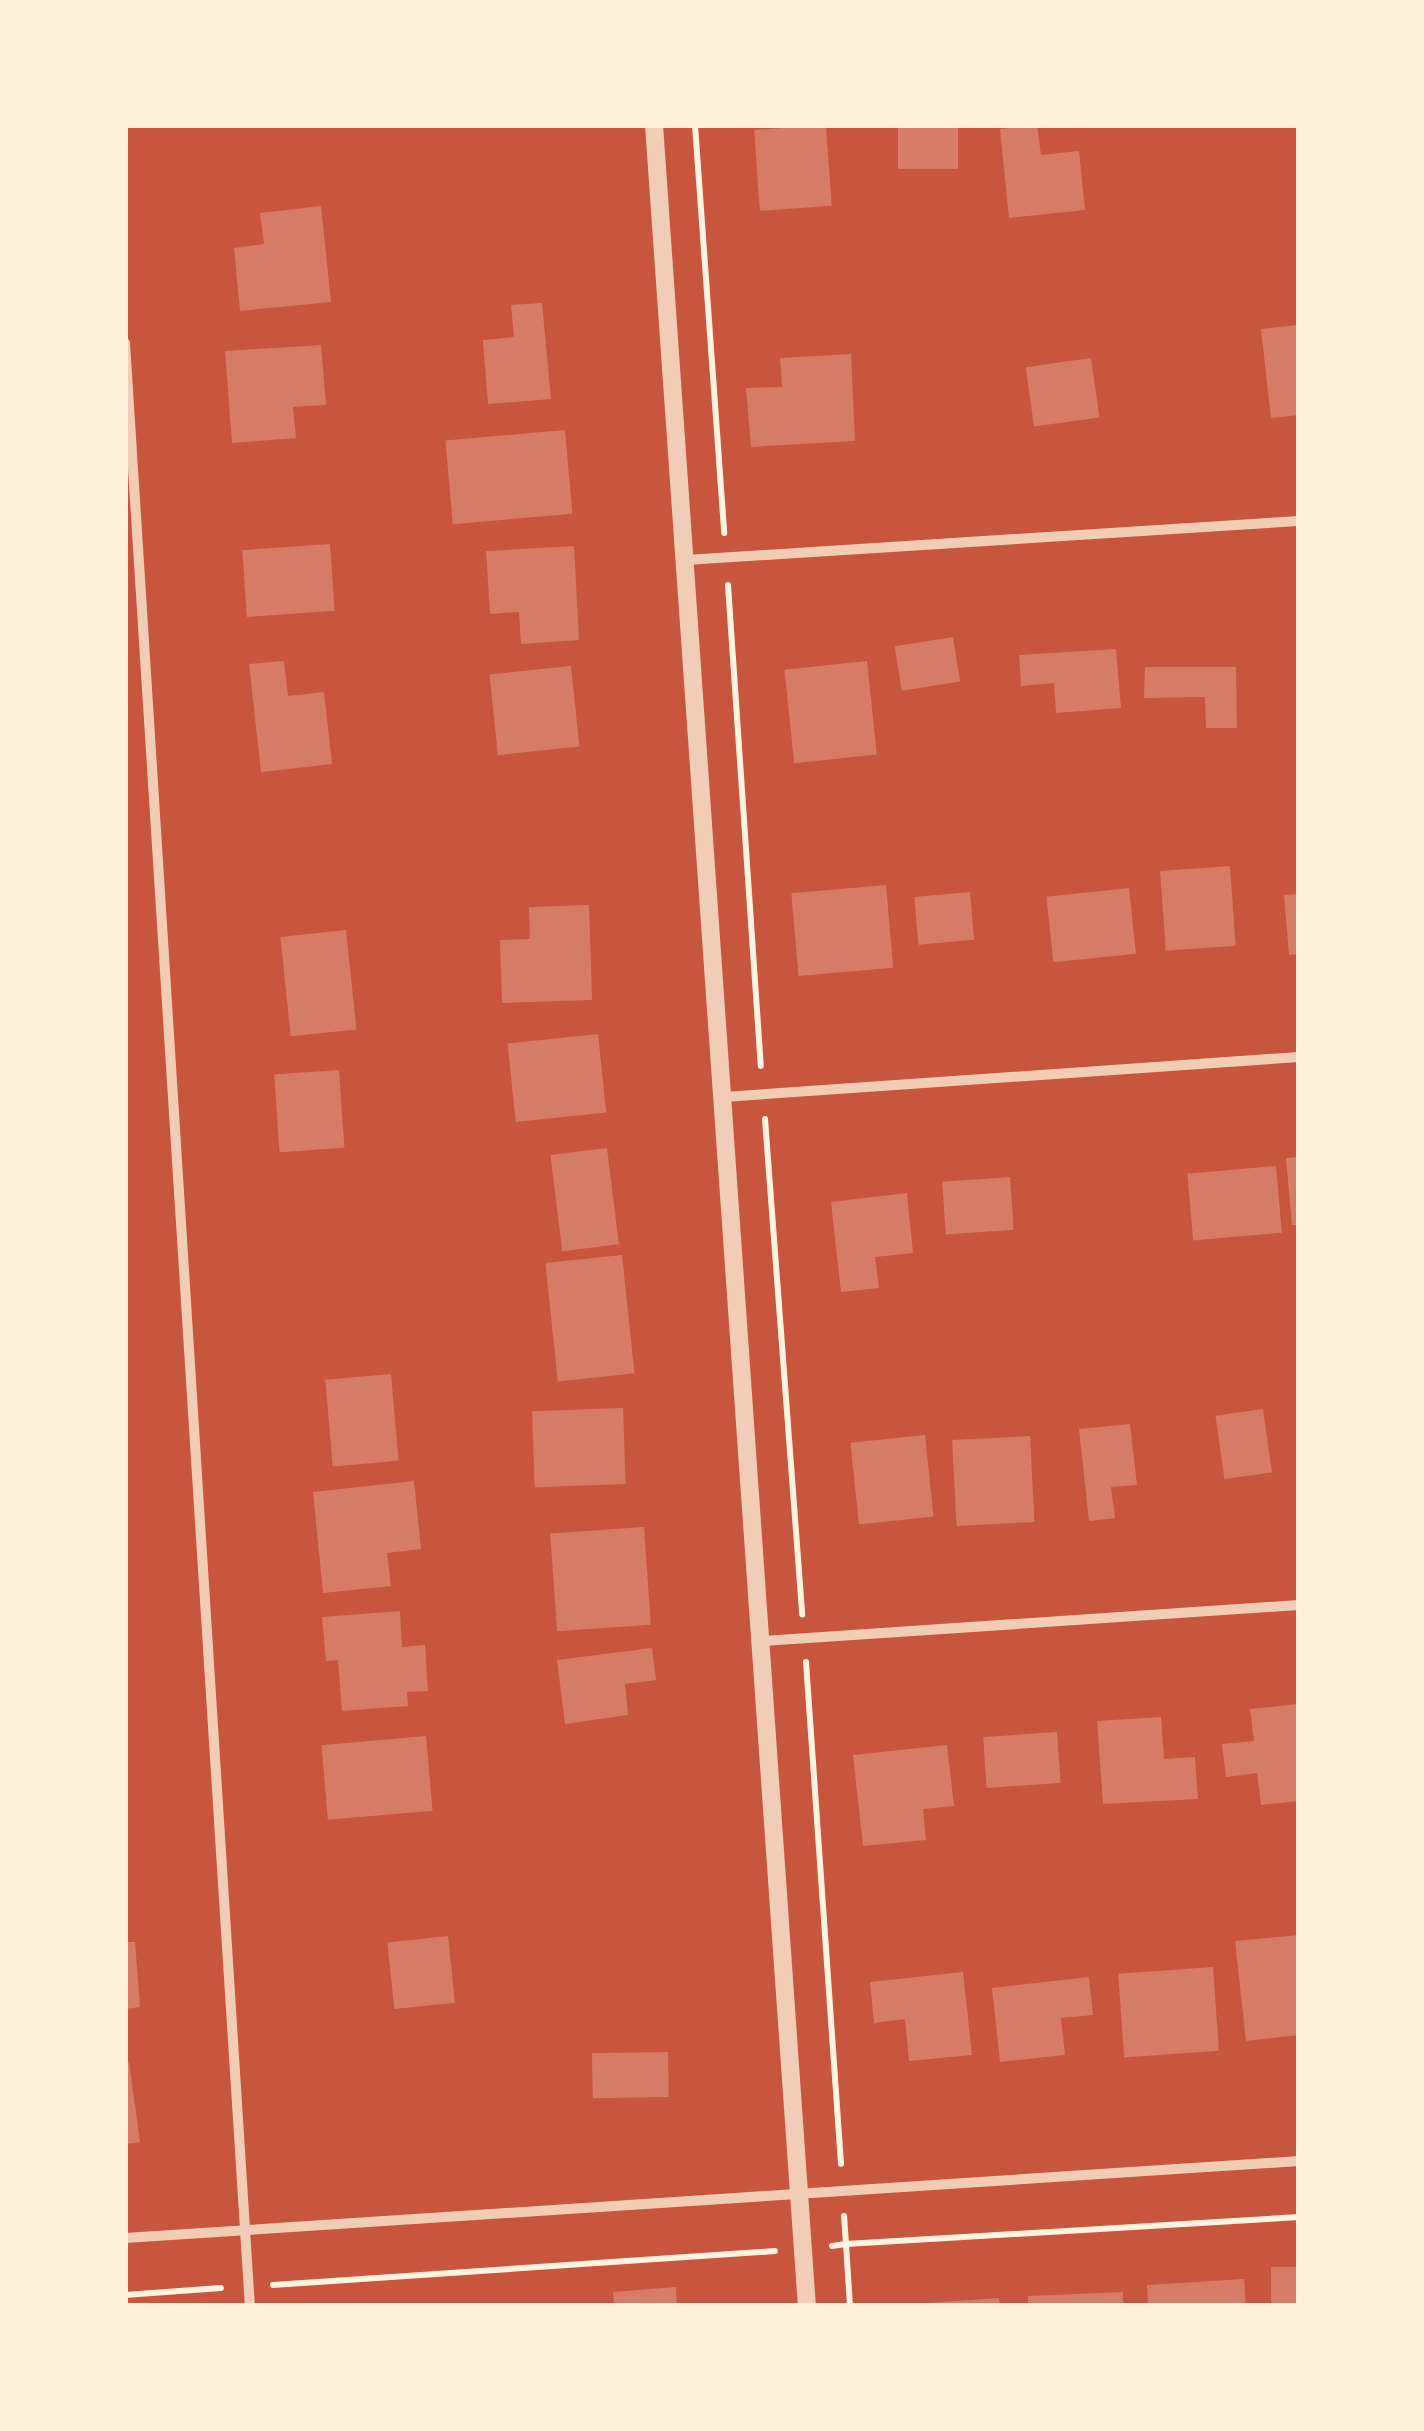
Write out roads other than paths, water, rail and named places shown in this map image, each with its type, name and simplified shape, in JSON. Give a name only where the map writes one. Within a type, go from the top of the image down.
[{"type":"street","points":[[654,125],[808,2306]]},
{"type":"street","points":[[125,343],[250,2306]]},
{"type":"street","points":[[686,560],[1299,521]]},
{"type":"street","points":[[724,1097],[1299,1057]]},
{"type":"street","points":[[762,1641],[1299,1605]]},
{"type":"street","points":[[125,2238],[242,2227],[1299,2162]]}]
